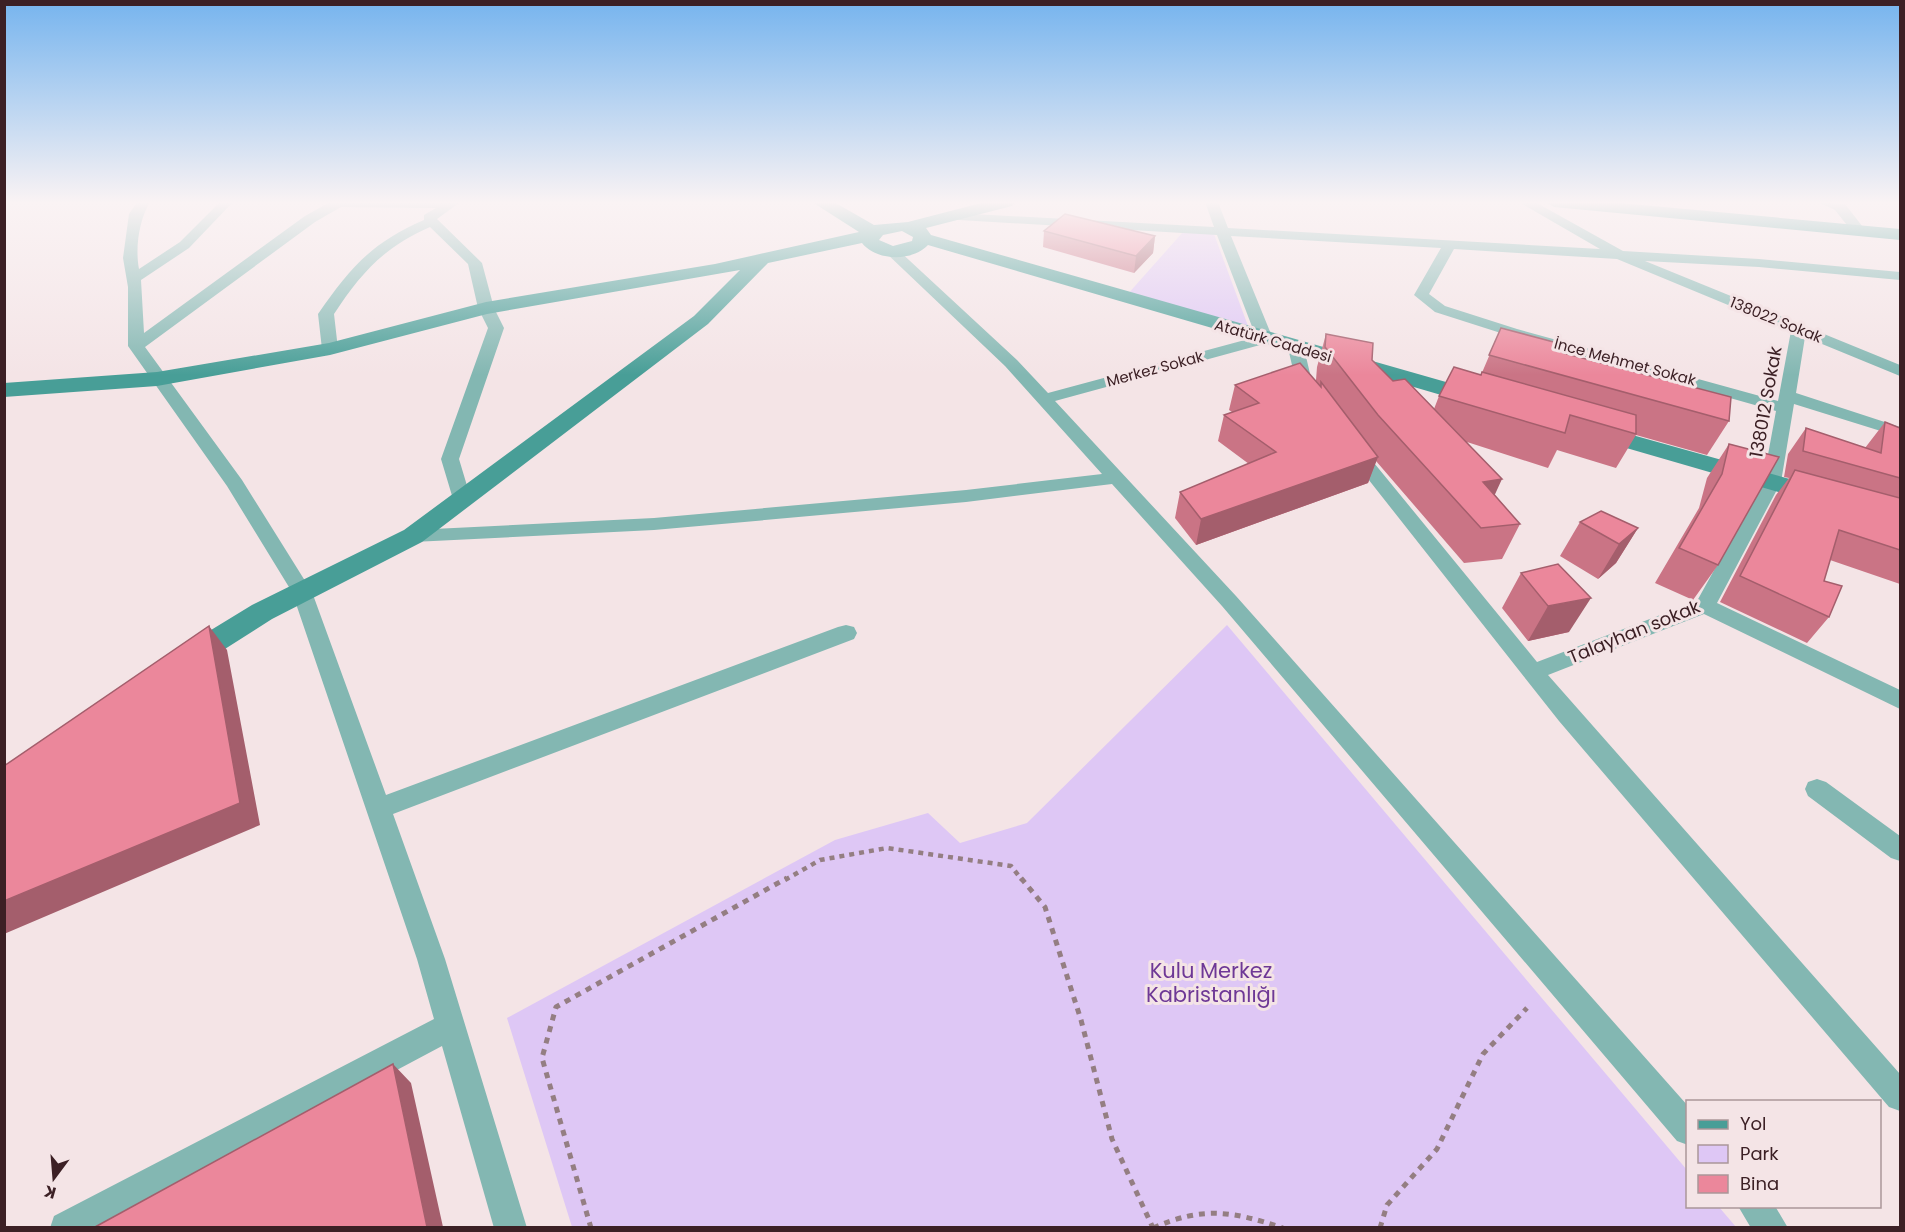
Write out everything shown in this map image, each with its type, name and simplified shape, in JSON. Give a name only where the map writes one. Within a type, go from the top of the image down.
[{"type":"street","points":[[130,259],[134,279],[136,346],[157,379],[235,484],[302,592],[431,959],[511,1227]]},
{"type":"street","points":[[134,279],[167,259]]},
{"type":"street","points":[[136,346],[255,259]]},
{"type":"street","points":[[330,349],[326,315],[352,276],[370,259]]},
{"type":"street","points":[[462,500],[450,459],[496,328],[486,308],[475,263],[471,259]]},
{"type":"street","points":[[4,390],[157,379],[330,349],[486,308],[766,259]]},
{"type":"street","points":[[900,259],[1011,363],[1229,601],[1686,1128]]},
{"type":"street","name":"Atatürk Caddesi","points":[[1003,259],[1265,339],[1500,405]]},
{"type":"street","points":[[1233,259],[1265,339]]},
{"type":"street","name":"İnce Mehmet Sokak","points":[[1442,259],[1421,295],[1440,309],[1512,332],[1786,402]]},
{"type":"street","name":"138022 Sokak","points":[[1630,259],[1900,371]]},
{"type":"street","points":[[1690,259],[1759,263],[1900,276]]},
{"type":"street","points":[[165,672],[262,612],[414,536],[701,321],[760,261]]},
{"type":"street","name":"138012 Sokak","points":[[1772,482],[1799,330]]},
{"type":"street","name":"Merkez Sokak","points":[[1045,399],[1265,339]]},
{"type":"street","points":[[1296,348],[1303,378],[1323,407]]},
{"type":"street","points":[[1786,402],[1900,432]]},
{"type":"street","points":[[1568,424],[1847,505]]},
{"type":"street","points":[[1344,436],[1533,672],[1900,1096]]},
{"type":"street","points":[[414,536],[654,524],[966,496],[1117,478]]},
{"type":"street","name":"Talayhan sokak","points":[[1533,672],[1705,606],[1772,482]]},
{"type":"street","points":[[1705,606],[1900,700]]},
{"type":"street","points":[[378,809],[846,633]]},
{"type":"street","points":[[1817,789],[1900,850]]},
{"type":"street","points":[[66,1227],[451,1026]]},
{"type":"street","points":[[1756,1208],[1772,1227]]},
{"type":"path","points":[[591,1227],[542,1058],[556,1007],[820,860],[887,848],[1011,866],[1045,907],[1082,1020],[1112,1139],[1153,1227],[1180,1214],[1232,1211],[1283,1227]]},
{"type":"path","points":[[1380,1227],[1387,1205],[1437,1149],[1483,1054],[1527,1008]]},
{"type":"green space","points":[[1159,259],[1223,259],[1248,326],[1127,295]]},
{"type":"green space","name":"Kulu Merkez Kabristanlığı","points":[[1227,625],[1686,1169],[1686,1208],[1720,1208],[1736,1227],[572,1227],[507,1018],[835,840],[928,813],[960,843],[1027,823]]},
{"type":"building","points":[[1501,328],[1565,345],[1563,353],[1731,397],[1729,421],[1489,355]]},
{"type":"building","points":[[1326,334],[1373,343],[1372,360],[1393,381],[1405,379],[1502,479],[1483,482],[1520,524],[1481,528],[1378,415],[1325,347]]},
{"type":"building","points":[[1300,363],[1321,387],[1321,382],[1378,457],[1201,519],[1180,492],[1276,452],[1224,415],[1259,403],[1235,385]]},
{"type":"building","points":[[1454,367],[1481,375],[1482,372],[1636,415],[1636,434],[1570,415],[1565,433],[1439,396]]},
{"type":"building","points":[[1885,422],[1900,428],[1900,478],[1803,451],[1806,428],[1881,453]]},
{"type":"building","points":[[1729,444],[1779,457],[1718,565],[1679,548],[1722,474]]},
{"type":"building","points":[[1795,470],[1900,498],[1900,550],[1839,530],[1824,581],[1842,586],[1829,617],[1740,576]]},
{"type":"building","points":[[1601,511],[1638,528],[1619,544],[1580,522]]},
{"type":"building","points":[[1558,564],[1591,598],[1548,606],[1521,573]]},
{"type":"building","points":[[209,626],[240,803],[4,901],[4,766]]},
{"type":"building","points":[[393,1064],[427,1227],[95,1227]]}]
